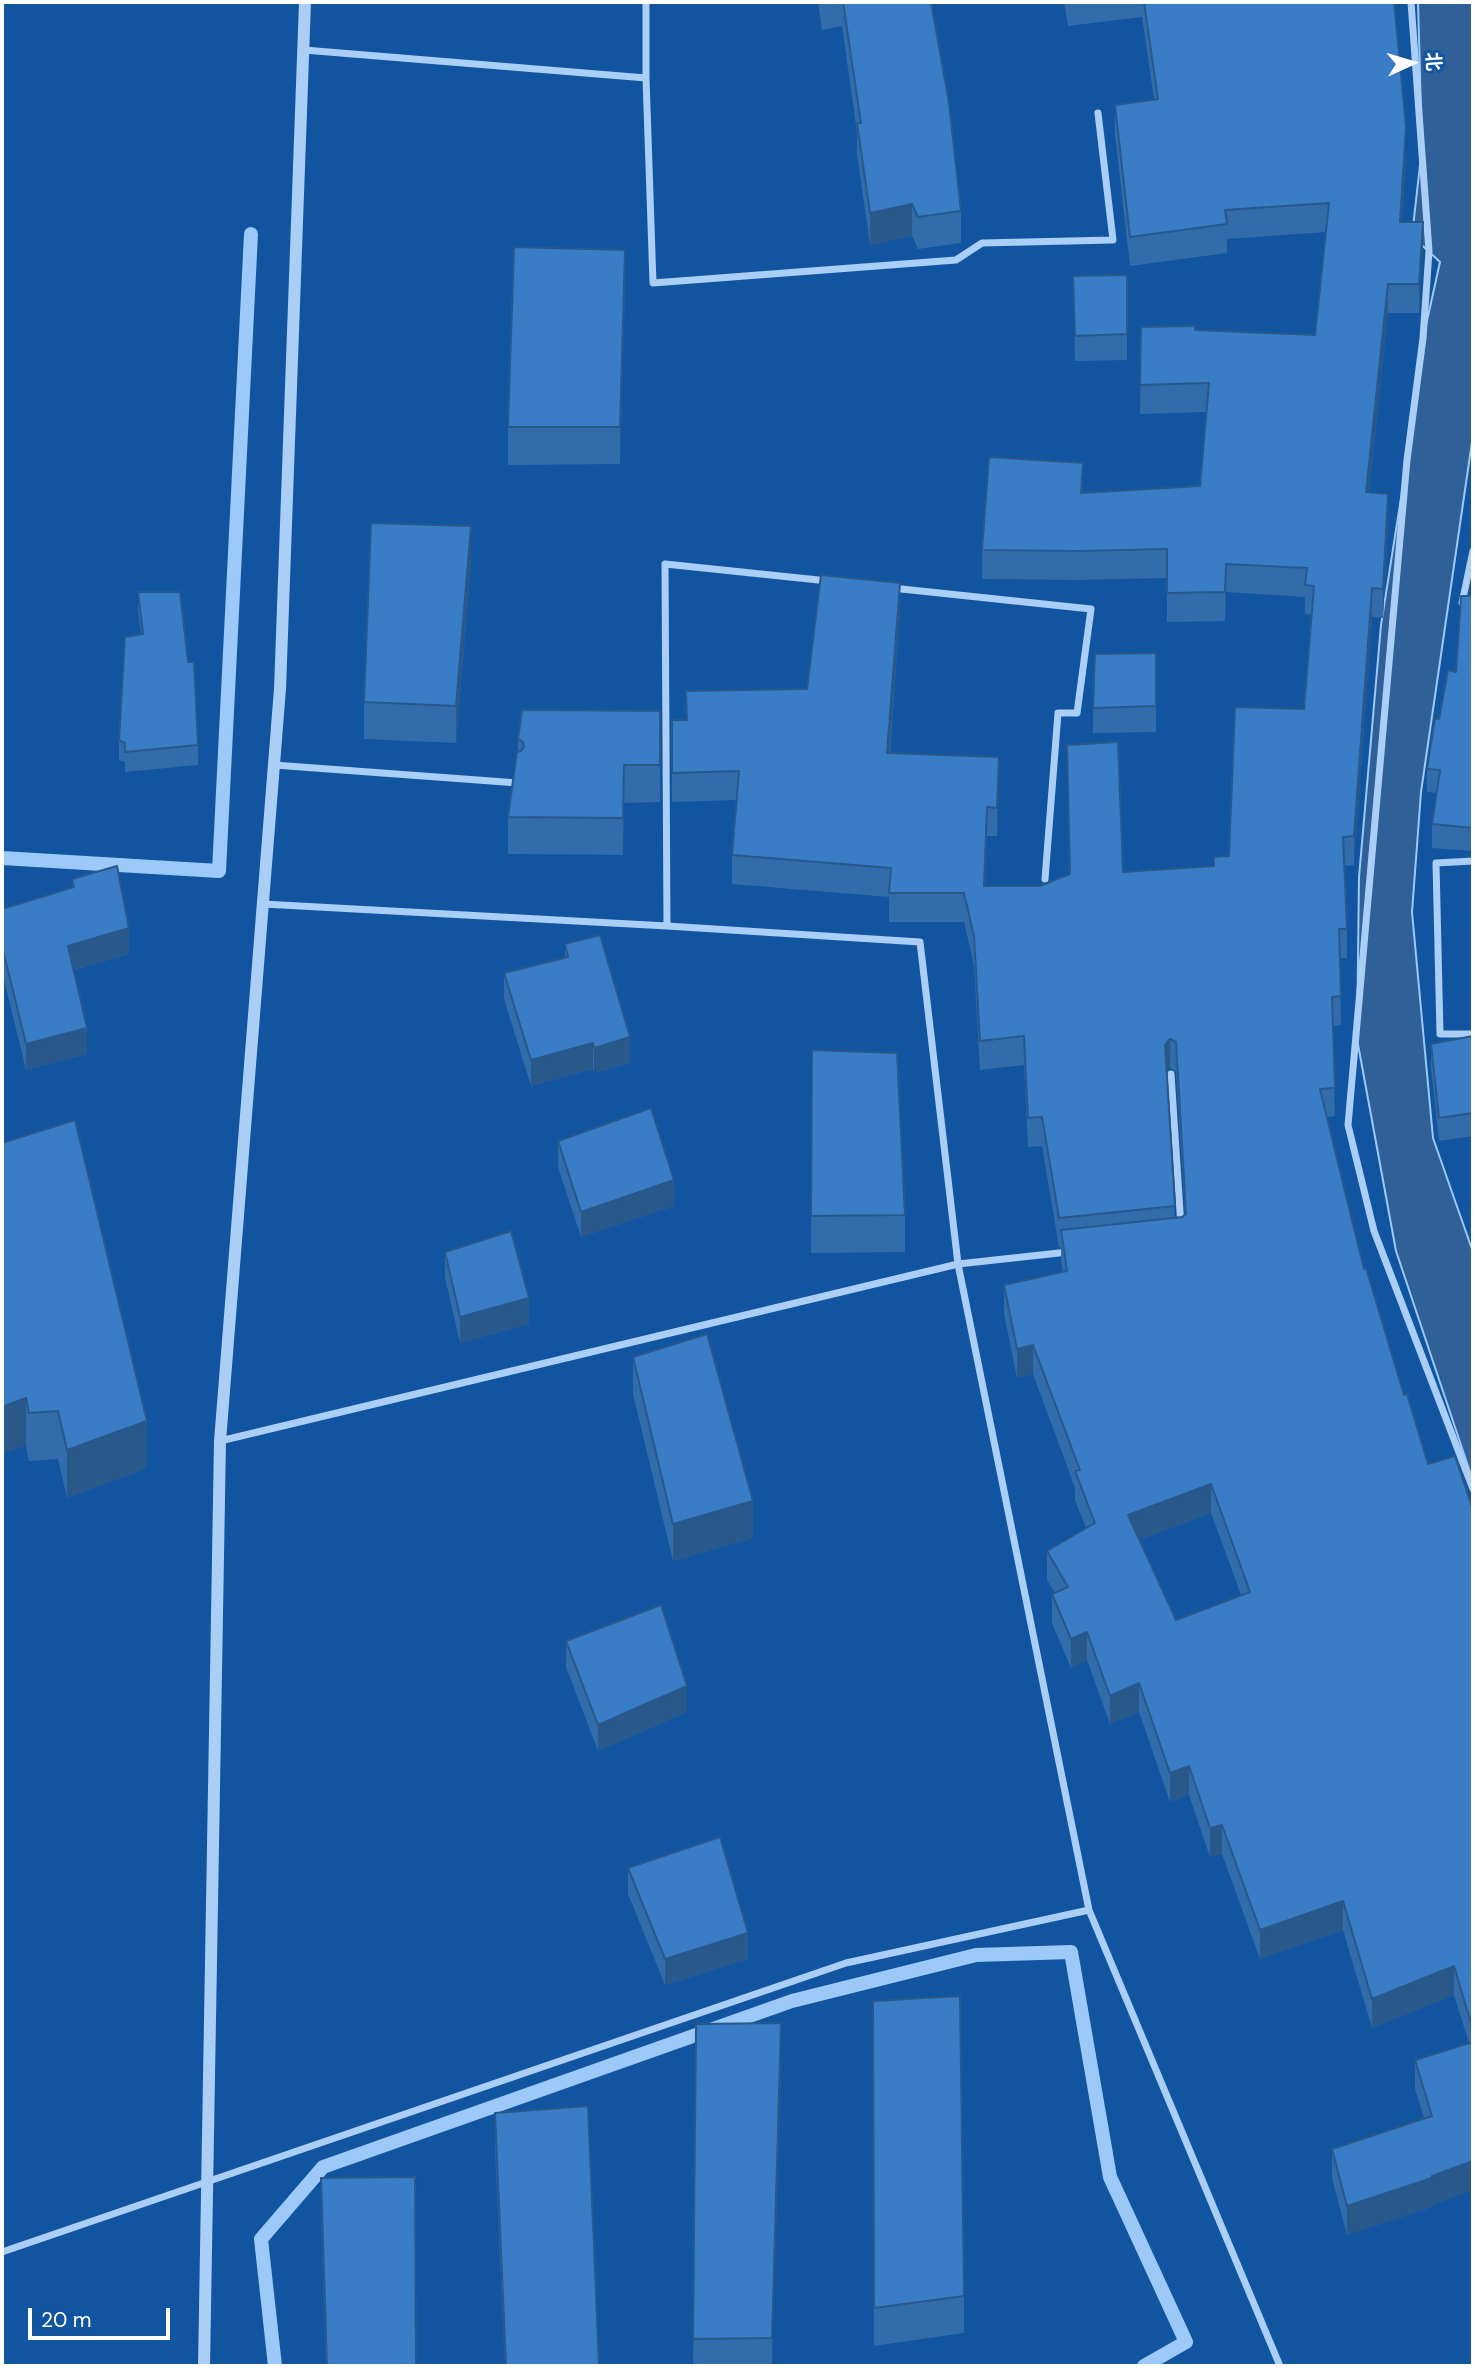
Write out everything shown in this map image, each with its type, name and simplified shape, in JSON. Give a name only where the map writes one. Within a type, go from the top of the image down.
[{"type":"street","points":[[204,2366],[220,1441],[280,689],[305,2]]},
{"type":"street","points":[[646,2],[653,283],[956,260],[982,243],[1113,240],[1098,113]]},
{"type":"street","points":[[1411,2],[1429,251],[1348,1125],[1374,1231],[1473,1489]]},
{"type":"street","points":[[304,50],[646,78]]},
{"type":"street","points":[[1473,551],[1462,603],[1473,604]]},
{"type":"street","points":[[667,926],[665,564],[844,583]]},
{"type":"street","points":[[885,587],[1091,609],[1077,713],[1058,713],[1045,879]]},
{"type":"street","points":[[274,765],[518,783]]},
{"type":"street","points":[[1473,861],[1436,863],[1440,1034],[1473,1034]]},
{"type":"street","points":[[263,904],[920,942],[958,1264],[1089,1910],[1280,2366]]},
{"type":"street","points":[[1171,1074],[1181,1240]]},
{"type":"street","points":[[220,1441],[958,1264],[1076,1251]]},
{"type":"street","points":[[2,2252],[846,1963],[1089,1910]]},
{"type":"water","points":[[1418,2],[1473,2],[1473,435],[1421,792],[1412,912],[1433,1138],[1473,1252],[1473,1481],[1396,1251],[1357,1039],[1359,877],[1381,625],[1425,330],[1440,262],[1412,236],[1422,147]]},
{"type":"building","points":[[843,2],[931,2],[949,103],[961,211],[918,217],[912,204],[870,213],[857,123],[861,123]]},
{"type":"building","points":[[1144,2],[1394,2],[1406,127],[1400,222],[1423,222],[1419,284],[1388,284],[1366,492],[1388,494],[1383,589],[1372,588],[1354,836],[1343,837],[1347,929],[1339,929],[1341,996],[1332,997],[1335,1088],[1320,1089],[1364,1269],[1366,1268],[1428,1464],[1455,1456],[1473,1510],[1473,2030],[1454,1966],[1372,1999],[1343,1901],[1260,1930],[1222,1825],[1210,1828],[1189,1766],[1170,1773],[1139,1683],[1110,1696],[1087,1632],[1071,1639],[1052,1594],[1068,1587],[1047,1551],[1095,1523],[1075,1471],[1080,1470],[1033,1345],[1017,1349],[1004,1285],[1067,1271],[1061,1230],[1182,1217],[1186,1214],[1176,1042],[1170,1039],[1165,1045],[1175,1206],[1059,1218],[1042,1117],[1028,1118],[1024,1036],[980,1041],[974,936],[964,893],[889,893],[891,868],[732,855],[739,771],[672,773],[672,720],[687,720],[686,691],[807,689],[821,575],[900,583],[887,753],[999,757],[997,808],[987,807],[984,886],[1040,886],[1070,874],[1067,745],[1118,742],[1123,872],[1214,866],[1214,857],[1229,856],[1235,707],[1304,709],[1314,586],[1305,585],[1307,568],[1226,564],[1225,592],[1167,593],[1167,549],[982,550],[989,457],[1083,463],[1081,493],[1200,486],[1209,383],[1140,385],[1141,327],[1195,326],[1195,330],[1315,335],[1329,203],[1225,210],[1227,224],[1130,237],[1115,105],[1158,99]],"holes":[[[1211,1484],[1250,1592],[1176,1620],[1128,1515]]]},
{"type":"building","points":[[514,247],[625,250],[620,427],[508,427]]},
{"type":"building","points":[[1127,275],[1127,334],[1075,336],[1073,276]]},
{"type":"building","points":[[371,523],[471,526],[456,706],[364,702]]},
{"type":"building","points":[[138,592],[180,592],[188,662],[194,662],[198,745],[125,752],[125,743],[119,740],[125,637],[143,634]]},
{"type":"building","points":[[1461,596],[1473,596],[1473,828],[1432,824],[1440,770],[1427,769],[1435,718],[1439,719],[1448,670],[1456,672]]},
{"type":"building","points":[[1156,653],[1156,706],[1093,708],[1095,654]]},
{"type":"building","points":[[522,710],[660,711],[660,765],[624,765],[623,818],[508,817],[517,752],[524,747],[523,742],[518,739]]},
{"type":"building","points":[[117,866],[129,928],[68,946],[87,1028],[26,1044],[2,946],[2,909],[74,887],[72,879]]},
{"type":"building","points":[[600,935],[630,1037],[594,1048],[593,1043],[531,1060],[504,973],[568,957],[565,944]]},
{"type":"building","points":[[1473,1036],[1473,1113],[1439,1118],[1431,1044]]},
{"type":"building","points":[[812,1050],[897,1053],[905,1215],[811,1216]]},
{"type":"building","points":[[651,1108],[674,1180],[581,1212],[558,1141]]},
{"type":"building","points":[[75,1120],[147,1421],[67,1450],[58,1411],[29,1413],[26,1398],[2,1407],[2,1143]]},
{"type":"building","points":[[511,1231],[529,1298],[460,1317],[445,1252]]},
{"type":"building","points":[[707,1334],[753,1501],[673,1524],[633,1357]]},
{"type":"building","points":[[661,1605],[687,1686],[598,1725],[566,1641]]},
{"type":"building","points":[[720,1837],[748,1933],[665,1959],[628,1868]]},
{"type":"building","points":[[960,1996],[964,2296],[874,2308],[873,2001]]},
{"type":"building","points":[[781,2023],[772,2338],[693,2339],[696,2024]]},
{"type":"building","points":[[1473,2042],[1473,2161],[1432,2178],[1347,2206],[1332,2149],[1432,2116],[1415,2060]]},
{"type":"building","points":[[588,2106],[599,2366],[506,2366],[495,2113]]},
{"type":"building","points":[[415,2177],[416,2366],[327,2366],[321,2178]]},
{"type":"waterway","points":[[2,858],[219,871],[251,234]]},
{"type":"waterway","points":[[275,2366],[261,2239],[323,2167],[792,2001],[976,1955],[1071,1952],[1110,2177],[1186,2342],[1144,2366]]}]
